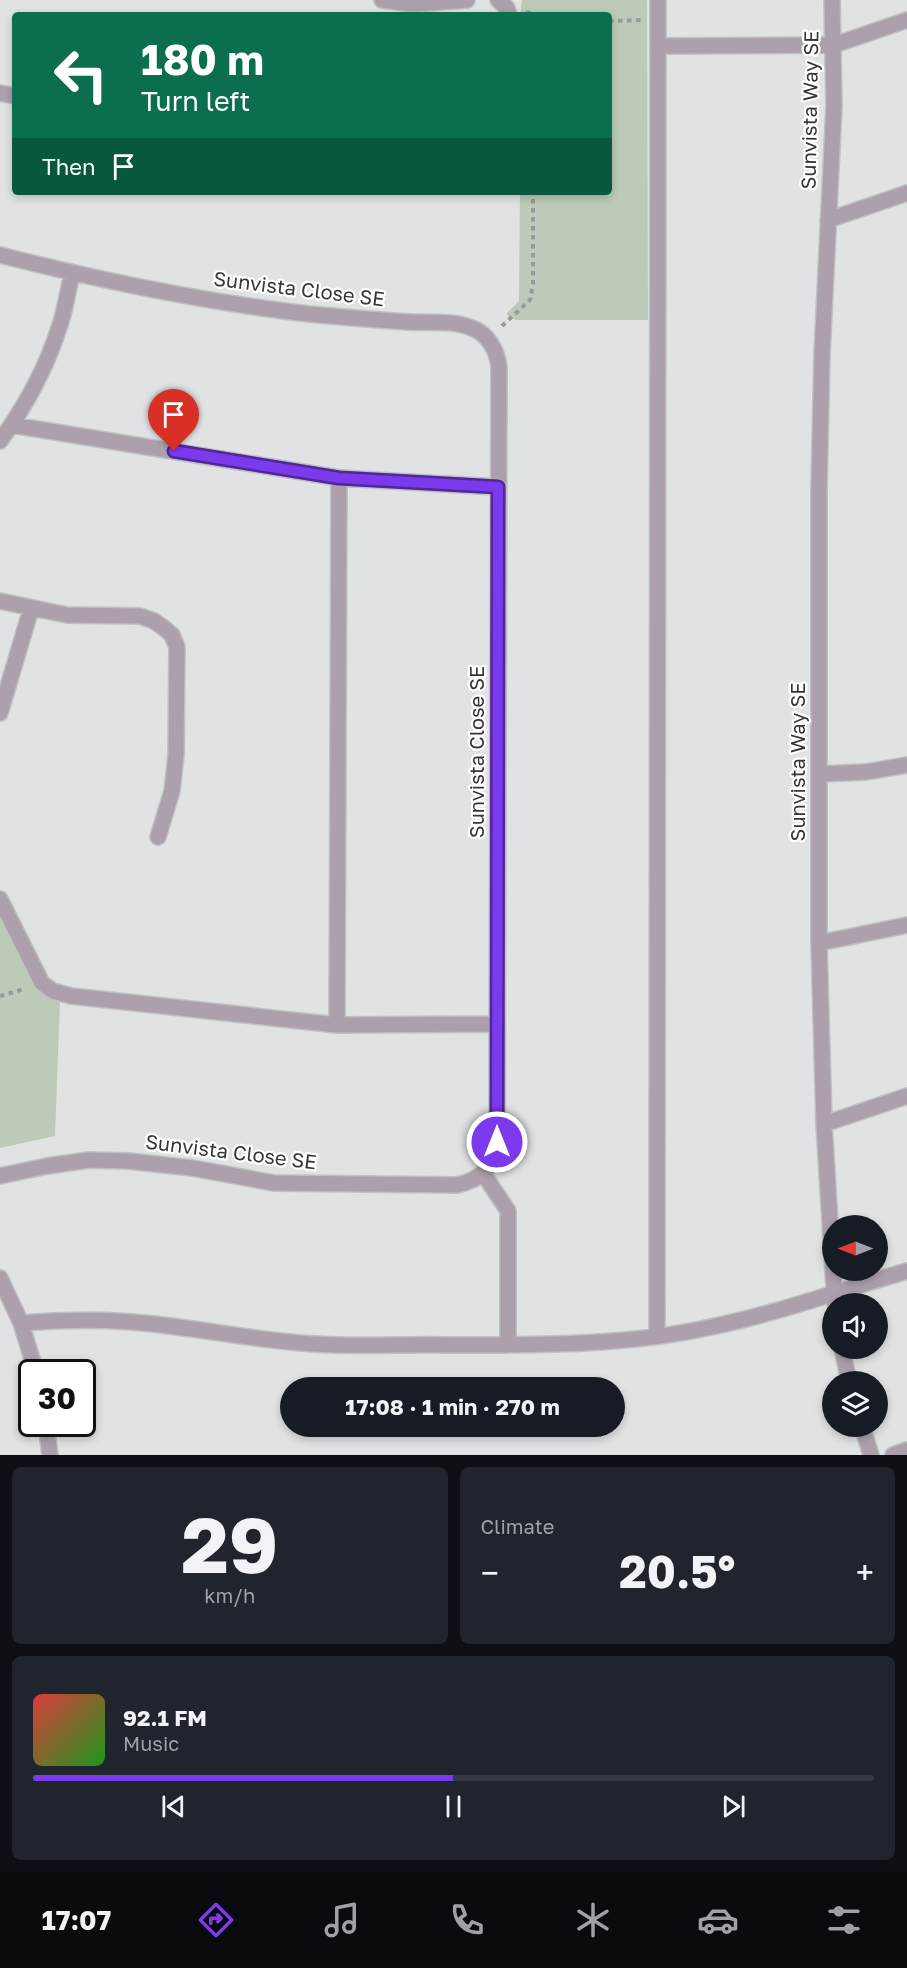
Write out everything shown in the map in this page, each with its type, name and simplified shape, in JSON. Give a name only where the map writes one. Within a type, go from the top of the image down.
[{"type":"street","points":[[382,0],[413,4],[467,0]]},
{"type":"street","points":[[498,0],[508,12]]},
{"type":"street","points":[[657,1336],[658,0]]},
{"type":"street","name":"Sunvista Way SE","points":[[831,0],[834,106],[819,489],[819,943],[824,1124],[834,1293]]},
{"type":"street","points":[[658,46],[834,45],[907,20]]},
{"type":"street","points":[[828,220],[907,193]]},
{"type":"street","name":"Sunvista Close SE","points":[[0,255],[72,273],[177,294],[360,319],[458,324],[487,337],[498,358],[499,367],[497,1150],[493,1162],[483,1173],[469,1182],[457,1185],[315,1185],[274,1182],[192,1168],[128,1161],[89,1160],[0,1176]]},
{"type":"street","points":[[0,441],[12,425],[50,355],[60,327],[72,273]]},
{"type":"street","points":[[12,425],[339,478],[498,487]]},
{"type":"street","points":[[337,1025],[339,478]]},
{"type":"street","points":[[0,601],[67,615],[140,616],[154,621],[171,635],[177,647],[176,755],[171,791],[158,837]]},
{"type":"street","points":[[0,713],[31,609]]},
{"type":"street","points":[[819,774],[866,772],[907,765]]},
{"type":"street","points":[[0,899],[42,983],[53,991],[70,996],[337,1025],[497,1024]]},
{"type":"street","points":[[819,943],[907,925]]},
{"type":"street","points":[[824,1124],[907,1096]]},
{"type":"street","points":[[483,1173],[508,1211],[508,1345]]},
{"type":"street","points":[[848,1293],[907,1271]]},
{"type":"street","points":[[0,1278],[21,1323],[32,1359]]},
{"type":"street","points":[[21,1323],[115,1320],[240,1337],[315,1344],[560,1345],[657,1336],[710,1327],[822,1300]]},
{"type":"street","points":[[48,1437],[50,1455]]},
{"type":"street","points":[[865,1437],[871,1455]]},
{"type":"street","points":[[893,1455],[907,1450]]},
{"type":"path","points":[[612,21],[658,20]]},
{"type":"path","points":[[487,337],[530,300],[533,284],[533,195]]},
{"type":"path","points":[[0,996],[42,983]]},
{"type":"green space","points":[[522,0],[647,0],[648,320],[516,320],[506,314],[519,301],[520,195],[612,195],[612,12],[520,12]]},
{"type":"green space","points":[[0,917],[31,980],[44,992],[60,1001],[55,1136],[0,1148]]},
{"type":"route","points":[[174,451],[339,478],[498,487],[497,1142]]}]
